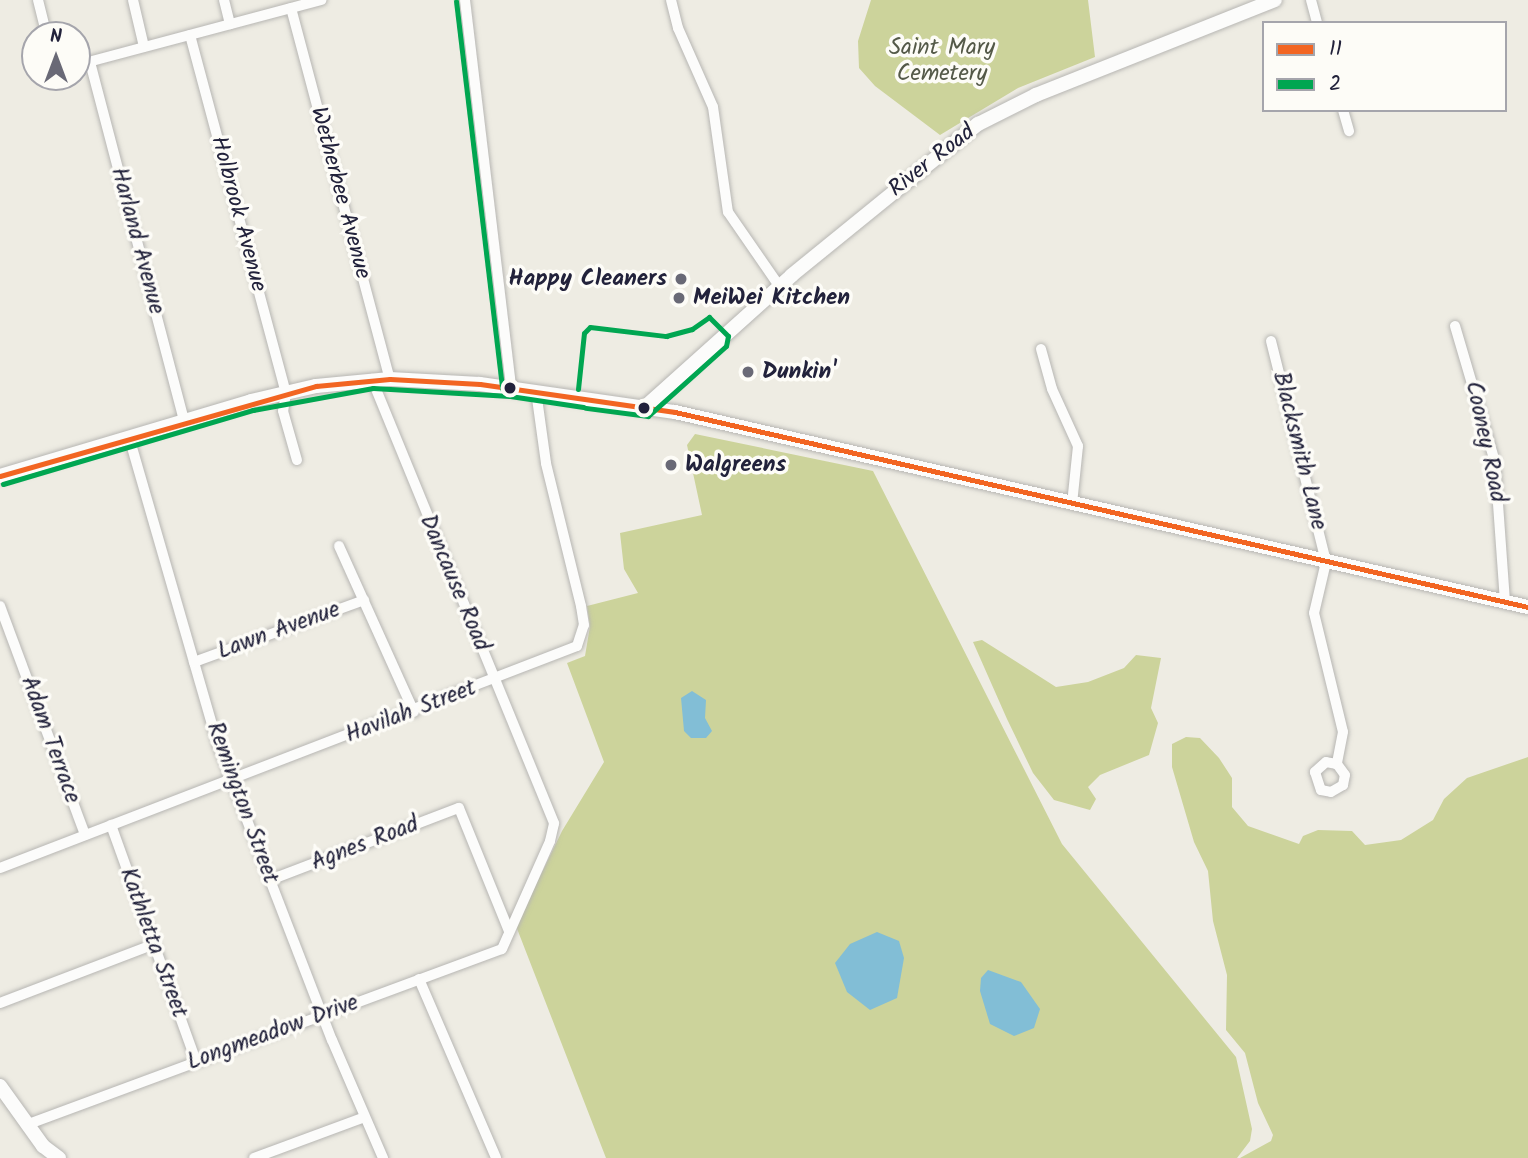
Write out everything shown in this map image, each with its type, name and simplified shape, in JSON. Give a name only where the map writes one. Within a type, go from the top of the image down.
[{"type":"main road","name":"River Road","points":[[644,408],[780,287],[978,124],[1037,95],[1275,0]]},
{"type":"main road","points":[[0,476],[286,393],[372,379],[510,387],[644,408],[1528,607]]},
{"type":"main road","points":[[0,1086],[43,1146],[60,1158]]},
{"type":"street","points":[[38,0],[43,21]]},
{"type":"street","points":[[133,0],[144,47]]},
{"type":"street","points":[[224,0],[230,24]]},
{"type":"street","points":[[91,62],[320,0]]},
{"type":"street","points":[[466,0],[510,387]]},
{"type":"street","points":[[671,0],[678,28],[713,107],[728,212],[780,287]]},
{"type":"street","points":[[1311,0],[1316,21]]},
{"type":"street","name":"Wetherbee Avenue","points":[[291,8],[390,379]]},
{"type":"street","name":"Holbrook Avenue","points":[[190,35],[286,393],[283,411],[297,460]]},
{"type":"street","name":"Harland Avenue","points":[[91,66],[184,421]]},
{"type":"street","points":[[1344,112],[1349,131]]},
{"type":"street","name":"Cooney Road","points":[[1455,326],[1495,461],[1505,602]]},
{"type":"street","name":"Blacksmith Lane","points":[[1271,341],[1326,562]]},
{"type":"street","points":[[1041,349],[1052,389],[1078,446],[1072,504]]},
{"type":"street","name":"Dancause Road","points":[[372,379],[554,823],[550,841],[509,931]]},
{"type":"street","name":"Havilah Street","points":[[0,868],[414,712],[564,654],[577,646],[583,632],[536,391]]},
{"type":"street","name":"Remington Street","points":[[129,437],[194,662],[232,780],[322,1015],[383,1158]]},
{"type":"street","points":[[339,546],[414,712]]},
{"type":"street","points":[[1326,562],[1314,613],[1342,720],[1343,741],[1336,764]]},
{"type":"street","name":"Lawn Avenue","points":[[194,662],[364,600]]},
{"type":"street","name":"Adam Terrace","points":[[0,606],[85,835]]},
{"type":"street","name":"Agnes Road","points":[[270,880],[459,808],[509,931]]},
{"type":"street","name":"Kathletta Street","points":[[111,825],[152,945],[197,1062]]},
{"type":"street","name":"Longmeadow Drive","points":[[26,1125],[502,948],[509,931]]},
{"type":"street","points":[[0,1003],[152,945]]},
{"type":"street","points":[[419,979],[496,1158]]},
{"type":"street","points":[[254,1158],[365,1117]]},
{"type":"green space","name":"Saint Mary Cemetery","points":[[871,0],[1088,0],[1095,57],[1018,88],[940,135],[875,86],[859,68],[858,41]]},
{"type":"green space","points":[[695,434],[873,471],[1062,844],[1236,1057],[1252,1129],[1250,1141],[1237,1158],[606,1158],[516,926],[562,831],[604,762],[567,663],[585,656],[590,626],[587,606],[638,593],[624,569],[620,533],[702,515],[687,445]]},
{"type":"green space","points":[[982,640],[1056,687],[1088,682],[1124,668],[1136,655],[1161,658],[1151,708],[1158,723],[1149,755],[1100,775],[1088,787],[1096,799],[1090,810],[1054,800],[1033,773],[1007,719],[973,642]]},
{"type":"green space","points":[[1186,737],[1200,738],[1219,758],[1232,778],[1232,807],[1248,826],[1299,844],[1303,836],[1318,830],[1352,831],[1365,845],[1401,840],[1433,820],[1444,799],[1467,778],[1528,757],[1528,1158],[1240,1158],[1271,1141],[1273,1135],[1258,1103],[1245,1053],[1226,1030],[1227,975],[1213,921],[1208,871],[1194,842],[1172,767],[1172,744]]},
{"type":"water","points":[[692,691],[706,700],[705,718],[712,731],[706,738],[691,738],[684,731],[681,698]]},
{"type":"water","points":[[877,932],[899,941],[904,958],[897,998],[870,1010],[847,992],[835,963],[850,944]]},
{"type":"water","points":[[988,970],[1021,982],[1040,1009],[1034,1028],[1014,1036],[990,1024],[980,991],[981,978]]},
{"type":"transit line","name":"2","points":[[456,1],[502,388]]},
{"type":"transit line","name":"2","points":[[578,389],[584,333],[590,327],[666,336],[692,329],[709,317],[728,336],[726,346],[648,416],[586,408]]},
{"type":"transit line","name":"11","points":[[0,476],[316,386],[390,379],[480,384],[675,412],[1528,607]]},
{"type":"transit line","name":"2","points":[[3,484],[253,410],[373,388],[510,396],[583,407]]},
{"type":"place","name":"Happy Cleaners","points":[[681,279]]},
{"type":"place","name":"MeiWei Kitchen","points":[[679,298]]},
{"type":"place","name":"Dunkin'","points":[[748,372]]},
{"type":"place","name":"Walgreens","points":[[671,465]]}]
